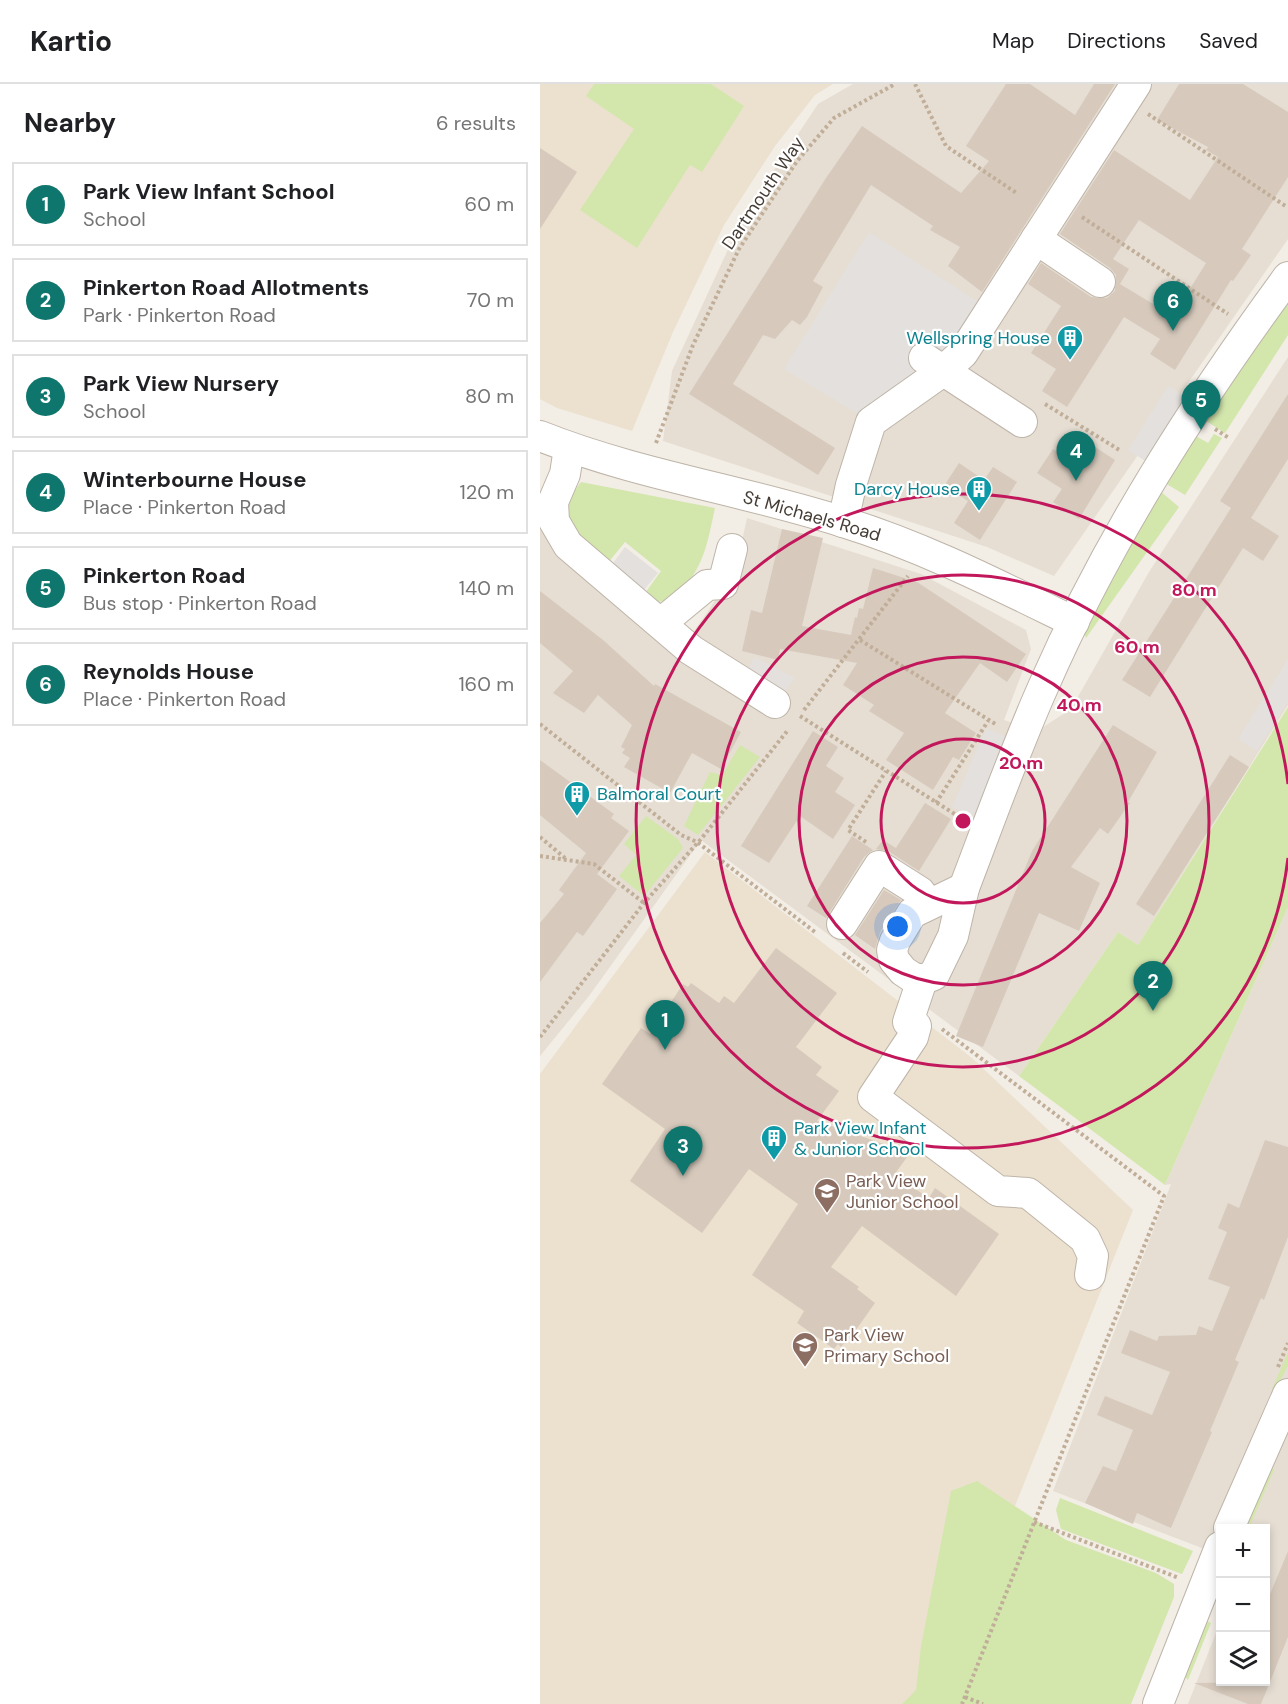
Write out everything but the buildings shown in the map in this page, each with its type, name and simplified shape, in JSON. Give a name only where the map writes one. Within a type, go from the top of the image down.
[{"type":"street","points":[[843,522],[851,485],[871,422],[934,365],[963,353],[1131,92]]},
{"type":"street","points":[[1036,239],[1100,282]]},
{"type":"street","points":[[964,888],[928,903],[912,913],[892,950],[894,960],[912,977],[922,980],[934,975],[952,936],[964,888],[1022,738],[1074,622],[1150,479],[1205,393],[1288,277]]},
{"type":"street","points":[[934,365],[1022,422]]},
{"type":"street","name":"St Michaels Road","points":[[540,436],[569,448],[843,522],[965,568],[1074,622]]},
{"type":"street","points":[[569,448],[565,474],[546,507],[568,545],[691,650],[787,710]]},
{"type":"street","points":[[661,623],[707,585],[723,584],[732,549]]},
{"type":"street","points":[[834,936],[879,866],[920,892],[928,903]]},
{"type":"street","points":[[922,980],[908,1022],[916,1026],[913,1038],[873,1097],[998,1191],[1028,1193],[1085,1239],[1093,1256],[1090,1275]]},
{"type":"street","points":[[1230,1524],[1288,1394]]},
{"type":"street","points":[[1158,1704],[1216,1559]]},
{"type":"path","name":"Dartmouth Way","points":[[652,453],[693,345],[739,249],[790,171],[834,118],[895,84]]},
{"type":"path","points":[[915,84],[946,146],[1018,194]]},
{"type":"path","points":[[1131,92],[1287,207]]},
{"type":"path","points":[[1076,213],[1234,318]]},
{"type":"path","points":[[540,1037],[644,903],[697,842],[787,710],[860,640],[910,573]]},
{"type":"path","points":[[860,640],[1006,730]]},
{"type":"path","points":[[787,710],[970,824]]},
{"type":"path","points":[[936,803],[988,721]]},
{"type":"path","points":[[540,724],[681,835],[697,842],[834,936],[876,976]]},
{"type":"path","points":[[870,845],[848,830],[886,771]]},
{"type":"path","points":[[540,837],[566,858]]},
{"type":"path","points":[[540,856],[566,858],[594,864],[644,903]]},
{"type":"path","points":[[938,1026],[1164,1196],[963,1704]]},
{"type":"path","points":[[1034,1522],[1186,1580]]},
{"type":"path","points":[[965,1697],[983,1704]]},
{"type":"shaded area","points":[[540,84],[833,84],[815,95],[775,146],[724,225],[673,332],[632,431],[557,408],[540,399]]},
{"type":"shaded area","points":[[853,84],[1288,84],[1288,239],[1054,576],[987,547],[663,441],[672,371],[743,217],[818,104]]},
{"type":"shaded area","points":[[869,232],[980,303],[947,354],[932,346],[893,405],[868,420],[784,369]]},
{"type":"shaded area","points":[[1288,357],[1288,705],[1138,945],[1118,932],[1019,1076],[701,840],[589,996],[540,1056],[540,528],[677,655],[709,610],[737,564],[747,518],[921,574],[1026,630],[1031,649],[1004,720],[1037,731],[1071,709],[1149,572]]},
{"type":"shaded area","points":[[1168,386],[1187,397],[1147,462],[1128,450]]},
{"type":"shaded area","points":[[625,547],[658,573],[643,591],[611,566]]},
{"type":"shaded area","points":[[755,657],[795,678],[783,694],[746,671]]},
{"type":"shaded area","points":[[1288,659],[1288,702],[1257,751],[1238,739]]},
{"type":"shaded area","points":[[986,728],[1007,737],[973,816],[952,807]]},
{"type":"shaded area","name":"Park View Primary School","points":[[705,852],[972,1058],[1133,1210],[1007,1526],[931,1704],[540,1704],[540,1074]]},
{"type":"shaded area","points":[[1288,907],[1288,1704],[1188,1704],[1216,1633],[1216,1686],[1270,1686],[1270,1524],[1216,1524],[1216,1553],[1053,1491],[1171,1184],[1165,1185]]},
{"type":"green space","points":[[594,84],[711,84],[744,106],[702,172],[690,165],[637,248],[580,210],[634,129],[586,96]]},
{"type":"green space","points":[[1288,297],[1288,335],[1225,433],[1203,419]]},
{"type":"green space","points":[[1214,434],[1222,438],[1185,495],[1165,483],[1194,435],[1208,443]]},
{"type":"green space","points":[[581,482],[715,508],[703,557],[693,576],[676,599],[651,603],[643,596],[661,571],[625,542],[607,564],[565,525],[568,499]]},
{"type":"green space","points":[[1160,491],[1179,507],[1086,638],[1084,633]]},
{"type":"green space","points":[[1288,707],[1288,907],[1165,1185],[1019,1076],[1118,932],[1138,945]]},
{"type":"green space","points":[[740,745],[760,757],[698,835],[684,826],[710,772],[722,775]]},
{"type":"green space","points":[[646,816],[678,839],[683,848],[644,896],[619,876],[636,855],[624,844]]},
{"type":"green space","points":[[1288,1352],[1288,1366],[1275,1390],[1272,1389]]},
{"type":"green space","points":[[1272,1468],[1274,1470],[1251,1524],[1248,1522]]},
{"type":"green space","points":[[977,1481],[1066,1540],[1156,1573],[1174,1584],[1174,1597],[1131,1704],[902,1704],[916,1690],[921,1646],[951,1491]]},
{"type":"green space","points":[[1060,1498],[1193,1551],[1182,1574],[1061,1529],[1056,1510]]},
{"type":"green space","points":[[1207,1621],[1211,1623],[1188,1680],[1185,1677],[1203,1623]]},
{"type":"place","name":"Reynolds House","points":[[1173,331]]},
{"type":"place","name":"Wellspring House","points":[[1070,361]]},
{"type":"place","name":"Pinkerton Road","points":[[1201,430]]},
{"type":"place","name":"Winterbourne House","points":[[1076,481]]},
{"type":"place","name":"Darcy House","points":[[979,512]]},
{"type":"place","name":"Balmoral Court","points":[[577,817]]},
{"type":"place","name":"Pinkerton Road Allotments","points":[[1153,1011]]},
{"type":"place","name":"Park View Infant School","points":[[665,1050]]},
{"type":"place","name":"Park View Infant & Junior School","points":[[774,1161]]},
{"type":"place","name":"Park View Nursery","points":[[683,1176]]},
{"type":"place","name":"Park View Junior School","points":[[827,1214]]},
{"type":"place","name":"Park View Primary School","points":[[805,1368]]}]
